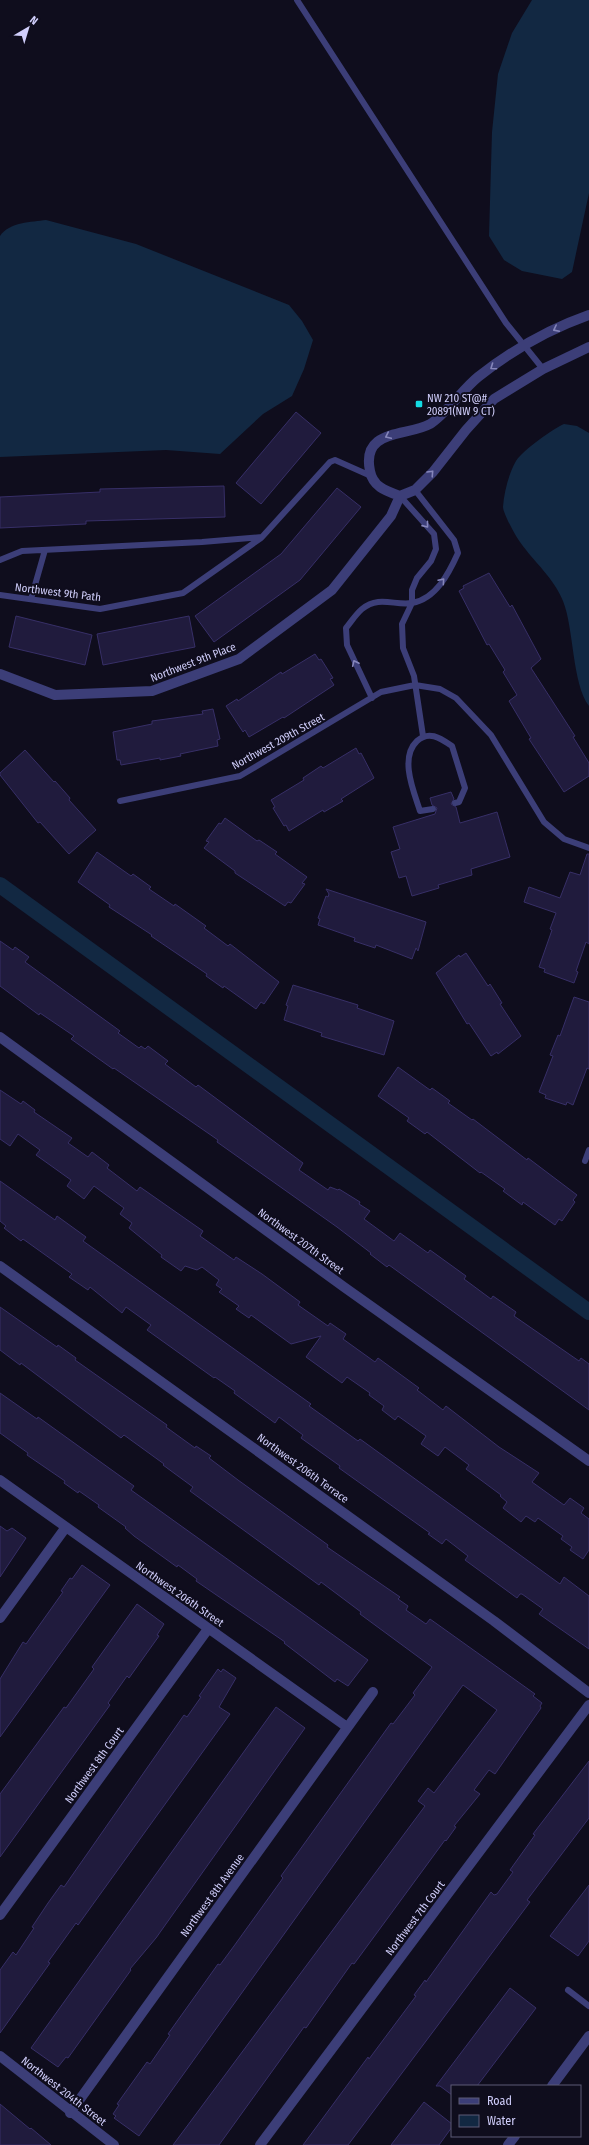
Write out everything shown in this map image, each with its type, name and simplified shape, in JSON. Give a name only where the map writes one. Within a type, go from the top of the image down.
[{"type":"street","points":[[589,315],[568,322],[525,344],[477,377],[431,424],[411,431],[391,434],[378,441],[369,453],[368,463],[371,476],[381,489],[400,496],[415,490],[433,472],[466,430],[494,399],[543,369],[589,347]]},
{"type":"street","name":"Northwest 9th Place","points":[[0,674],[55,695],[152,691],[239,659],[332,590],[390,516],[400,496]]},
{"type":"street","name":"Northwest 207th Street","points":[[0,1037],[338,1282],[589,1461]]},
{"type":"street","name":"Northwest 206th Terrace","points":[[0,1266],[456,1593],[589,1692]]},
{"type":"street","name":"Northwest 206th Street","points":[[0,1480],[347,1727]]},
{"type":"street","points":[[0,1618],[66,1527]]},
{"type":"street","name":"Northwest 8th Court","points":[[0,1915],[208,1629]]},
{"type":"street","name":"Northwest 8th Avenue","points":[[70,2112],[373,1692]]},
{"type":"street","name":"Northwest 7th Court","points":[[260,2145],[589,1705]]},
{"type":"street","points":[[553,2085],[589,2036]]},
{"type":"street","name":"Northwest 204th Street","points":[[0,2056],[114,2145]]},
{"type":"street","points":[[508,2145],[514,2137]]},
{"type":"lane","points":[[297,0],[506,323],[525,344],[543,369]]},
{"type":"lane","name":"Northwest 9th Path","points":[[0,595],[100,609],[183,593],[262,537],[330,462],[335,460],[371,476]]},
{"type":"lane","points":[[372,698],[347,645],[346,628],[362,608],[383,600],[412,603],[431,595],[450,572],[458,553],[454,540],[415,490]]},
{"type":"lane","points":[[400,496],[434,534],[436,549],[431,561],[417,578],[413,586],[412,603],[402,624],[403,648],[415,685],[423,736]]},
{"type":"lane","points":[[0,560],[22,551],[202,542],[262,537]]},
{"type":"lane","points":[[31,599],[45,550]]},
{"type":"lane","name":"Northwest 209th Street","points":[[120,801],[240,776],[381,692],[415,685],[440,689],[456,698],[491,735],[544,822],[564,839],[589,848]]},
{"type":"lane","points":[[433,809],[420,811],[411,784],[409,759],[413,746],[423,736],[436,735],[452,746],[465,788],[459,802],[455,803]]},
{"type":"lane","points":[[585,1161],[589,1150]]},
{"type":"lane","points":[[568,1990],[589,2006]]},
{"type":"water","points":[[532,0],[589,0],[589,193],[572,272],[562,279],[522,271],[504,260],[489,236],[492,132],[498,74],[512,33]]},
{"type":"water","points":[[46,220],[136,244],[289,305],[302,321],[313,340],[304,369],[292,396],[263,414],[220,454],[166,450],[0,457],[0,236],[4,231],[15,225]]},
{"type":"water","points":[[564,424],[577,426],[589,433],[589,706],[583,696],[579,684],[567,612],[563,601],[549,577],[518,539],[507,519],[503,507],[507,483],[516,461],[538,440]]},
{"type":"building","points":[[296,412],[321,433],[261,504],[236,483]]},
{"type":"building","points":[[224,486],[225,517],[86,521],[86,524],[0,528],[0,497],[100,492],[100,489]]},
{"type":"building","points":[[337,488],[361,507],[300,580],[214,642],[195,616],[281,554]]},
{"type":"building","points":[[489,573],[510,607],[512,605],[541,659],[531,668],[575,736],[573,737],[589,763],[589,776],[564,792],[529,739],[531,738],[509,701],[517,695],[503,672],[505,670],[489,644],[487,645],[459,591],[464,588],[463,586]]},
{"type":"building","points":[[16,616],[92,635],[85,665],[9,647]]},
{"type":"building","points":[[189,616],[195,647],[103,665],[97,634]]},
{"type":"building","points":[[315,654],[319,660],[321,659],[333,678],[330,679],[334,685],[284,718],[283,717],[249,737],[245,730],[243,732],[226,706],[237,699],[238,701],[281,672],[282,674]]},
{"type":"building","points":[[213,709],[220,739],[217,740],[218,746],[160,760],[160,758],[121,765],[120,760],[117,760],[113,732],[152,724],[152,721],[203,714],[202,711]]},
{"type":"building","points":[[356,748],[359,754],[361,753],[374,778],[341,799],[343,801],[324,812],[323,810],[289,831],[286,825],[284,826],[273,808],[275,807],[271,800],[304,780],[303,778],[321,766],[323,768]]},
{"type":"building","points":[[25,750],[63,790],[70,798],[69,800],[96,830],[69,854],[40,822],[38,823],[0,775],[0,773]]},
{"type":"building","points":[[451,792],[454,799],[451,804],[456,807],[460,823],[497,812],[510,857],[471,869],[472,875],[438,885],[439,888],[412,896],[406,876],[399,878],[391,852],[400,849],[393,827],[435,814],[437,808],[432,805],[430,798]]},
{"type":"building","points":[[225,818],[257,841],[259,840],[277,852],[275,854],[307,877],[302,883],[305,884],[291,903],[288,902],[285,906],[235,873],[235,871],[204,848],[209,842],[206,841],[219,823],[221,824]]},
{"type":"building","points":[[97,852],[131,876],[133,874],[151,887],[149,889],[174,906],[175,904],[206,926],[204,928],[228,946],[230,944],[279,982],[264,1004],[261,1002],[256,1009],[224,986],[223,988],[206,976],[207,974],[109,907],[110,905],[78,882]]},
{"type":"building","points":[[587,854],[589,854],[589,944],[586,942],[576,971],[578,972],[574,983],[544,972],[545,969],[539,967],[552,930],[550,929],[556,913],[524,902],[529,887],[560,898],[570,872],[580,875]]},
{"type":"building","points":[[326,889],[426,922],[418,951],[416,948],[412,959],[376,945],[375,948],[354,941],[355,938],[318,925],[320,919],[318,918],[326,896],[328,897],[329,894]]},
{"type":"building","points":[[0,941],[13,950],[15,947],[29,957],[25,962],[120,1031],[118,1033],[139,1048],[141,1046],[145,1049],[148,1046],[168,1061],[165,1064],[196,1087],[198,1085],[303,1163],[299,1170],[328,1190],[330,1187],[339,1189],[360,1202],[359,1204],[370,1211],[364,1219],[394,1241],[400,1233],[428,1253],[430,1250],[466,1276],[464,1279],[491,1299],[493,1296],[516,1312],[514,1316],[579,1361],[581,1358],[589,1364],[589,1410],[389,1265],[387,1267],[337,1227],[217,1142],[218,1140],[71,1039],[74,1036],[40,1013],[39,1015],[0,986]]},
{"type":"building","points":[[466,953],[488,986],[490,984],[502,1003],[500,1004],[521,1036],[498,1054],[497,1052],[491,1056],[469,1023],[467,1024],[436,973],[459,955],[460,957]]},
{"type":"building","points":[[293,985],[358,1005],[357,1008],[394,1021],[384,1055],[321,1036],[322,1033],[284,1020],[288,1006],[286,1005]]},
{"type":"building","points":[[574,997],[589,1002],[589,1069],[587,1068],[573,1105],[567,1102],[566,1105],[545,1098],[546,1095],[539,1092],[553,1056],[550,1055],[558,1035],[560,1036]]},
{"type":"building","points":[[398,1067],[430,1090],[432,1088],[450,1101],[448,1103],[472,1120],[473,1119],[527,1160],[528,1158],[577,1195],[573,1200],[575,1202],[562,1221],[559,1219],[555,1225],[523,1202],[522,1205],[503,1191],[505,1189],[481,1172],[480,1173],[427,1132],[425,1134],[407,1121],[409,1118],[378,1096]]},
{"type":"building","points":[[0,1090],[21,1104],[23,1101],[35,1110],[34,1112],[72,1138],[68,1143],[88,1157],[92,1152],[109,1165],[107,1168],[137,1191],[140,1187],[203,1231],[200,1236],[234,1260],[236,1257],[262,1274],[300,1302],[298,1305],[328,1326],[330,1323],[346,1334],[343,1339],[375,1362],[378,1358],[419,1388],[417,1390],[443,1410],[446,1406],[499,1447],[539,1473],[532,1482],[564,1505],[570,1498],[584,1508],[581,1513],[589,1519],[589,1550],[583,1559],[570,1550],[572,1547],[561,1539],[563,1536],[538,1518],[535,1522],[526,1516],[521,1522],[503,1508],[507,1502],[500,1496],[501,1495],[466,1469],[469,1465],[445,1447],[438,1456],[421,1444],[426,1436],[398,1416],[395,1420],[382,1410],[384,1406],[369,1395],[370,1393],[347,1377],[342,1383],[306,1357],[321,1336],[291,1344],[251,1315],[249,1318],[236,1309],[239,1306],[219,1292],[222,1289],[216,1285],[219,1280],[202,1267],[197,1270],[185,1266],[181,1271],[161,1257],[162,1255],[129,1228],[132,1223],[120,1214],[124,1208],[94,1186],[84,1199],[67,1186],[71,1180],[36,1155],[40,1150],[18,1134],[10,1146],[0,1139]]},
{"type":"building","points":[[0,1181],[55,1220],[57,1216],[86,1237],[83,1241],[311,1404],[309,1406],[358,1441],[360,1439],[560,1584],[564,1577],[589,1596],[589,1649],[539,1614],[543,1609],[522,1594],[520,1594],[517,1598],[465,1560],[468,1556],[446,1539],[442,1544],[428,1534],[430,1533],[339,1468],[340,1466],[301,1438],[303,1435],[279,1417],[275,1423],[234,1393],[235,1391],[215,1377],[214,1378],[147,1330],[151,1325],[126,1307],[122,1313],[90,1287],[88,1290],[69,1277],[72,1274],[23,1239],[21,1241],[4,1228],[6,1226],[0,1221]]},
{"type":"building","points":[[0,1307],[57,1347],[58,1345],[76,1358],[75,1360],[167,1425],[166,1427],[195,1448],[196,1446],[211,1456],[209,1458],[328,1545],[327,1547],[400,1597],[398,1599],[408,1606],[406,1610],[426,1624],[430,1619],[535,1694],[533,1696],[542,1703],[540,1706],[541,1708],[495,1774],[489,1770],[474,1790],[480,1794],[454,1826],[456,1827],[446,1841],[445,1840],[354,1964],[352,1963],[306,2028],[304,2027],[219,2145],[173,2145],[425,1806],[418,1801],[428,1788],[434,1793],[497,1710],[463,1685],[139,2136],[114,2118],[116,2116],[113,2114],[119,2105],[117,2104],[147,2062],[150,2064],[170,2035],[168,2034],[218,1964],[220,1965],[283,1878],[281,1876],[391,1723],[393,1724],[415,1695],[413,1693],[432,1667],[360,1614],[361,1612],[321,1582],[319,1585],[190,1491],[193,1487],[163,1465],[164,1464],[124,1435],[121,1438],[21,1363],[20,1365],[0,1350]]},
{"type":"building","points":[[0,1393],[37,1419],[38,1417],[134,1486],[131,1490],[368,1660],[348,1686],[337,1679],[335,1682],[284,1643],[285,1642],[196,1581],[197,1579],[178,1565],[177,1567],[134,1536],[125,1528],[126,1527],[98,1507],[99,1505],[79,1491],[78,1493],[64,1483],[65,1481],[27,1455],[28,1453],[0,1433]]},
{"type":"building","points":[[0,1526],[7,1531],[12,1528],[26,1538],[0,1577]]},
{"type":"building","points":[[82,1565],[110,1585],[0,1737],[0,1679],[23,1642],[26,1644],[63,1592],[61,1591],[70,1578],[72,1579]]},
{"type":"building","points":[[137,1604],[164,1624],[157,1635],[159,1636],[129,1678],[127,1676],[108,1703],[110,1705],[0,1857],[0,1794],[64,1707],[66,1708],[94,1669],[92,1667]]},
{"type":"building","points":[[218,1669],[221,1672],[223,1669],[236,1678],[219,1707],[230,1714],[78,1925],[76,1923],[48,1962],[50,1963],[0,2033],[0,1970],[13,1952],[16,1955],[48,1903],[61,1885],[64,1887],[184,1715],[187,1717],[201,1697],[199,1696]]},
{"type":"building","points":[[276,1707],[305,1728],[156,1938],[130,1969],[131,1970],[68,2058],[66,2057],[58,2067],[31,2048]]},
{"type":"building","points":[[589,1761],[589,1818],[527,1900],[530,1902],[348,2145],[303,2145],[368,2057],[369,2059],[416,1996],[414,1995],[425,1980],[426,1982],[491,1892],[494,1895],[497,1894],[513,1872],[510,1870],[535,1835],[533,1834]]},
{"type":"building","points":[[589,1885],[589,1941],[578,1956],[550,1936]]},
{"type":"building","points":[[510,1988],[536,2008],[478,2085],[451,2085],[451,2094],[440,2086],[436,2086]]},
{"type":"building","points":[[424,2102],[451,2123],[451,2128],[439,2145],[391,2145]]},
{"type":"building","points":[[0,2104],[30,2129],[31,2128],[51,2145],[0,2145]]},
{"type":"waterway","points":[[0,885],[589,1312]]},
{"type":"place","name":"NW 210 ST@# 20891(NW 9 CT)","points":[[419,404]]}]
